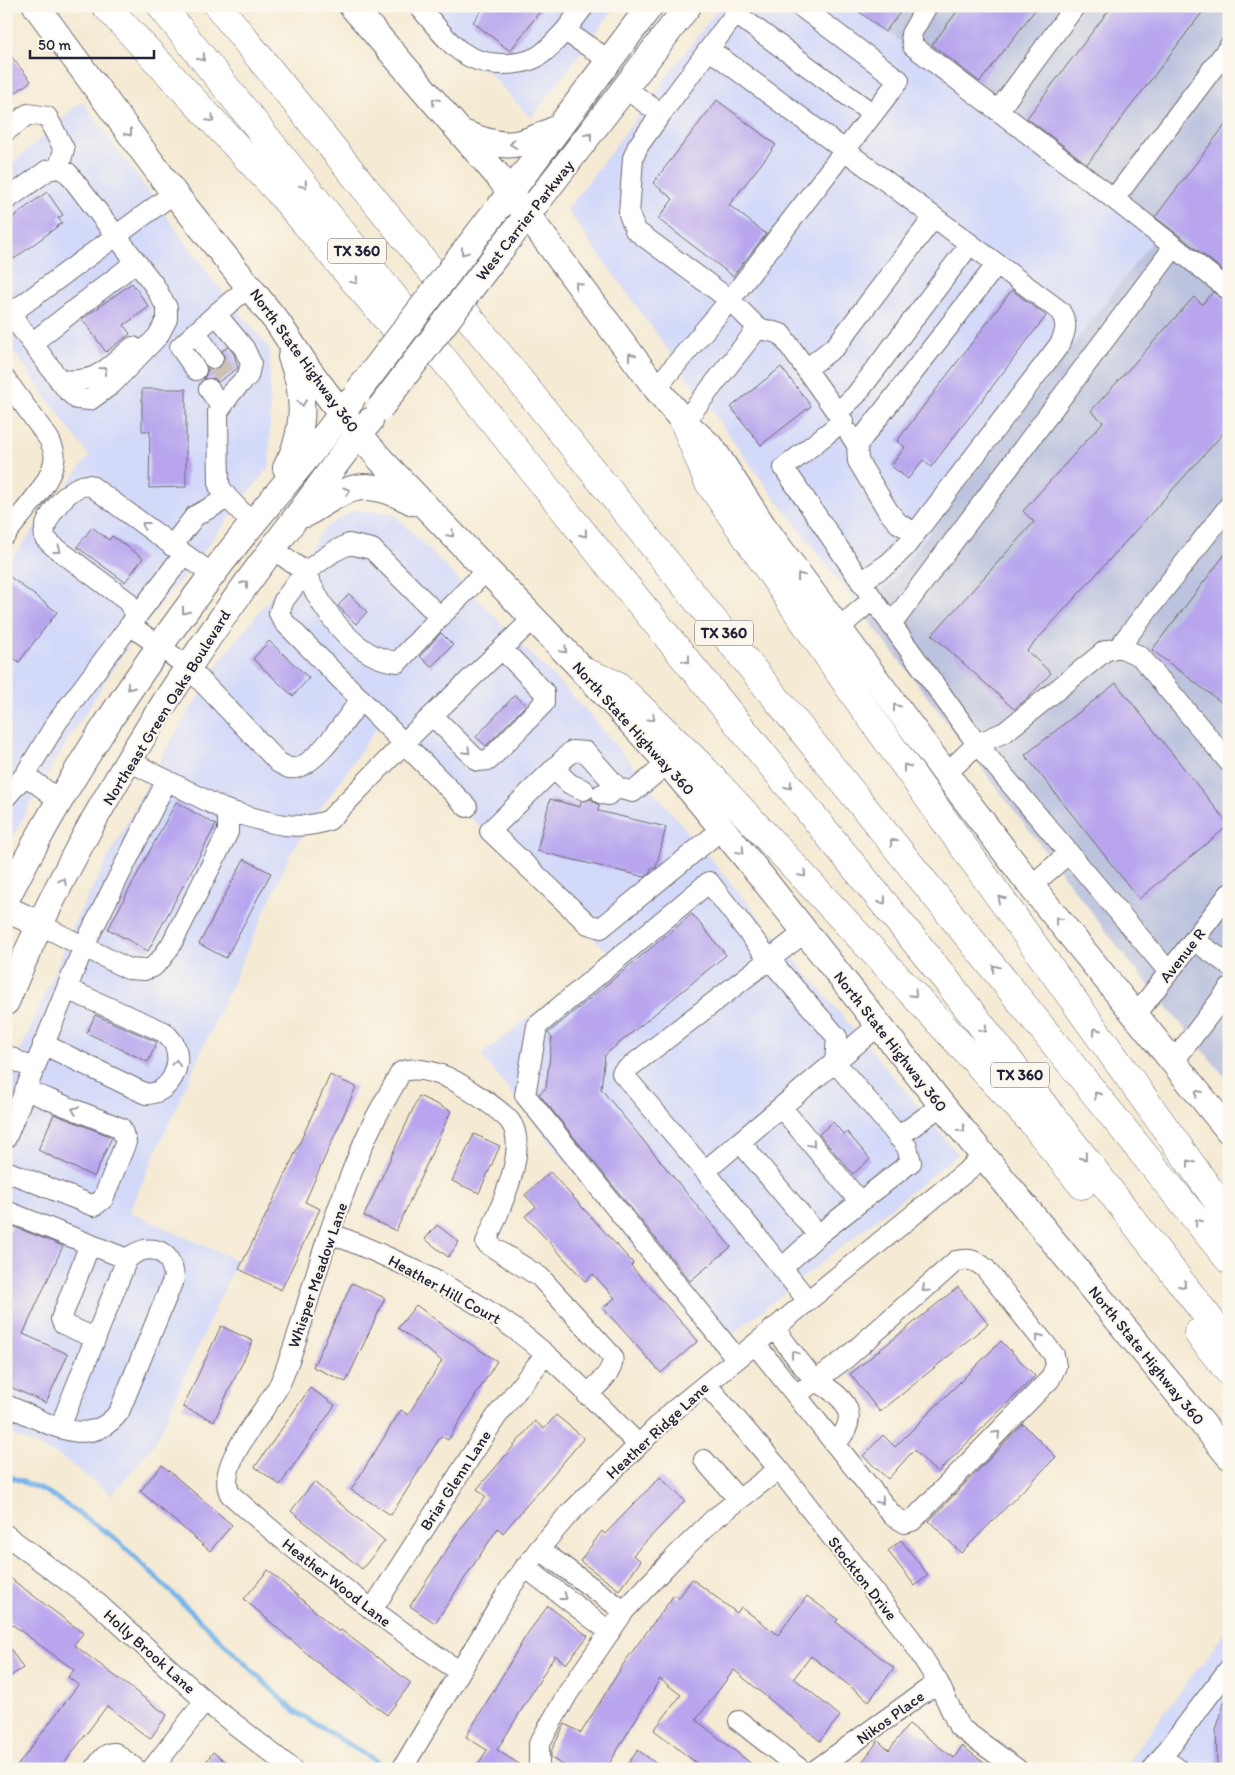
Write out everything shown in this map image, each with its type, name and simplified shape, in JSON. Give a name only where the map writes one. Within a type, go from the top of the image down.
[{"type":"highway","points":[[106,6],[278,191],[510,462],[553,496]]},
{"type":"highway","name":"TX 360","points":[[161,6],[553,496],[943,976],[1229,1344]]},
{"type":"highway","name":"TX 360","points":[[218,6],[1229,1260]]},
{"type":"highway","points":[[684,422],[708,482],[850,689],[1229,1217]]},
{"type":"highway","points":[[585,672],[617,684],[658,724],[756,824],[917,997],[1032,1122],[1229,1372]]},
{"type":"main road","name":"North State Highway 360","points":[[36,6],[174,193],[278,323],[308,369],[341,413],[428,510],[534,618],[668,763],[984,1157],[1229,1456]]},
{"type":"main road","points":[[352,6],[463,133],[511,192],[656,388],[684,422],[712,448],[763,526],[946,774],[1031,886],[1229,1131]]},
{"type":"main road","name":"West Carrier Parkway","points":[[341,413],[511,192],[650,6]]},
{"type":"main road","name":"West Carrier Parkway","points":[[359,434],[688,6]]},
{"type":"main road","points":[[463,133],[494,145],[509,146],[526,142],[559,128]]},
{"type":"main road","points":[[259,514],[292,458],[300,435],[303,410],[300,377],[278,323]]},
{"type":"main road","name":"Northeast Green Oaks Boulevard","points":[[6,899],[59,800],[113,711],[212,574],[341,413]]},
{"type":"main road","name":"Northeast Green Oaks Boulevard","points":[[6,1002],[41,924],[79,849],[129,761],[207,636],[359,434]]},
{"type":"main road","points":[[290,524],[341,492],[363,486],[378,486],[428,510]]},
{"type":"main road","points":[[6,909],[41,924]]},
{"type":"street","points":[[419,6],[456,49],[470,59],[490,64],[517,64],[538,57],[565,31],[584,6]]},
{"type":"street","points":[[656,388],[730,300],[899,80],[800,6]]},
{"type":"street","points":[[927,6],[911,34],[914,46],[1114,198],[1229,290]]},
{"type":"street","points":[[998,110],[1075,6]]},
{"type":"street","points":[[873,114],[739,10],[638,146],[633,158],[630,214],[631,222],[636,230],[730,300],[758,328],[781,334],[840,417],[857,445],[858,462],[888,512],[898,523],[915,533]]},
{"type":"street","points":[[565,31],[609,60]]},
{"type":"street","points":[[1114,198],[1229,46]]},
{"type":"street","points":[[709,50],[1060,311],[1065,320],[1066,330],[1060,344],[915,533],[889,562],[861,582]]},
{"type":"street","points":[[626,89],[661,114]]},
{"type":"street","points":[[6,131],[28,114],[47,117],[64,149],[59,168]]},
{"type":"street","points":[[6,200],[48,170],[59,168],[68,173],[79,185],[116,236],[154,285],[167,314],[158,336],[112,384],[90,400],[77,399],[59,380],[8,313],[116,236],[174,193]]},
{"type":"street","points":[[806,369],[836,346],[934,217]]},
{"type":"street","points":[[970,244],[840,417],[784,468],[891,625],[977,744],[1168,972]]},
{"type":"street","points":[[891,625],[1174,247]]},
{"type":"street","points":[[32,343],[136,262]]},
{"type":"street","points":[[857,445],[997,264]]},
{"type":"street","points":[[196,370],[180,347],[250,286]]},
{"type":"street","points":[[59,380],[77,381],[94,379],[167,314]]},
{"type":"street","points":[[216,314],[244,348],[251,362],[248,376],[230,383],[218,412],[219,486],[228,498],[259,514]]},
{"type":"street","points":[[684,422],[758,328]]},
{"type":"street","points":[[196,332],[213,358]]},
{"type":"street","points":[[6,380],[49,438],[54,449],[54,461],[50,474],[6,534]]},
{"type":"street","points":[[208,389],[221,407]]},
{"type":"street","points":[[212,574],[90,485],[75,488],[65,497],[45,524],[45,538],[127,601],[133,621],[158,648],[188,667],[279,763],[290,769],[303,766],[322,750],[361,699]]},
{"type":"street","points":[[6,797],[25,775],[58,722],[133,621],[178,550],[196,516],[228,498]]},
{"type":"street","points":[[946,774],[977,744],[1004,732],[1105,652],[1119,647],[1229,506]]},
{"type":"street","points":[[440,617],[372,549],[349,544],[333,552],[305,572],[284,600],[280,614],[284,622],[467,807]]},
{"type":"street","points":[[272,548],[305,572],[316,595],[362,650],[384,661],[398,662],[486,571]]},
{"type":"street","points":[[839,628],[873,599]]},
{"type":"street","points":[[129,761],[223,809],[269,822],[312,827],[328,820],[404,743],[534,618]]},
{"type":"street","points":[[1119,647],[1140,656],[1229,762]]},
{"type":"street","points":[[433,716],[478,762],[489,760],[544,703],[544,692],[502,649]]},
{"type":"street","points":[[601,791],[586,752],[572,751],[490,831],[588,924],[601,928],[722,829]]},
{"type":"street","points":[[554,769],[570,784],[601,791],[633,792],[668,763]]},
{"type":"street","points":[[25,775],[59,800]]},
{"type":"street","points":[[6,1138],[84,946],[167,780]]},
{"type":"street","points":[[41,924],[128,969],[144,970],[153,967],[171,945],[228,832],[228,818],[223,809]]},
{"type":"street","points":[[1031,886],[1069,853]]},
{"type":"street","points":[[737,1358],[525,1095],[537,1026],[709,882],[769,959],[838,1037],[835,1062],[907,1147],[911,1162],[818,1235],[782,1268]]},
{"type":"street","name":"Avenue R","points":[[1135,1016],[1229,894]]},
{"type":"street","points":[[805,932],[622,1073],[705,1171],[808,1301]]},
{"type":"street","points":[[1194,940],[1229,965]]},
{"type":"street","points":[[43,1044],[146,1094],[157,1094],[166,1088],[176,1070],[178,1054],[174,1043],[164,1032],[67,989]]},
{"type":"street","points":[[1173,1062],[1229,989]]},
{"type":"street","points":[[705,1171],[879,1025]]},
{"type":"street","points":[[6,1056],[33,1069]]},
{"type":"street","name":"Whisper Meadow Lane","points":[[226,1480],[228,1467],[235,1453],[268,1406],[281,1381],[330,1233],[371,1125],[402,1072],[407,1070],[433,1072],[457,1083],[493,1106],[510,1122],[518,1138],[516,1161],[486,1243],[540,1278],[612,1356],[613,1360],[606,1376],[582,1391]]},
{"type":"street","points":[[6,1171],[94,1206],[103,1198],[126,1142],[121,1128],[25,1090]]},
{"type":"street","points":[[898,1137],[942,1105]]},
{"type":"street","points":[[781,1107],[860,1202]]},
{"type":"street","points":[[740,1142],[818,1235]]},
{"type":"street","name":"Heather Ridge Lane","points":[[402,1769],[510,1588],[538,1549],[566,1517],[672,1412],[984,1157]]},
{"type":"street","points":[[6,1211],[127,1259]]},
{"type":"street","name":"Heather Hill Court","points":[[330,1233],[378,1252],[465,1297],[507,1323],[545,1355],[638,1444]]},
{"type":"street","points":[[90,1244],[61,1318],[63,1324],[95,1338]]},
{"type":"street","points":[[6,1405],[60,1427],[81,1434],[94,1432],[110,1424],[119,1412],[174,1278],[173,1264],[166,1255],[157,1251],[144,1250],[127,1259],[60,1427]]},
{"type":"street","points":[[755,1344],[892,1515],[905,1523],[912,1521],[1050,1380],[1056,1366],[1054,1355],[985,1268],[975,1260],[965,1259],[956,1261],[845,1359],[796,1395]]},
{"type":"street","points":[[774,1328],[814,1380],[841,1399],[849,1414],[850,1423],[846,1433],[836,1443]]},
{"type":"street","name":"Briar Glenn Lane","points":[[372,1610],[496,1416],[545,1355]]},
{"type":"street","name":"Stockton Drive","points":[[706,1384],[778,1469],[911,1639],[938,1682],[960,1727],[1017,1769]]},
{"type":"street","points":[[704,1460],[738,1499]]},
{"type":"street","points":[[539,1768],[539,1744],[568,1693],[624,1611],[670,1562],[738,1499],[778,1469]]},
{"type":"street","name":"Heather Wood Lane","points":[[226,1480],[230,1494],[278,1536],[372,1610],[460,1672]]},
{"type":"street","name":"Holly Brook Lane","points":[[6,1535],[97,1603],[205,1701],[292,1769]]},
{"type":"street","points":[[538,1549],[624,1611]]},
{"type":"street","points":[[525,1567],[604,1639]]},
{"type":"street","points":[[1178,1769],[1158,1763],[1229,1669]]},
{"type":"street","name":"Nikos Place","points":[[818,1769],[938,1682]]},
{"type":"street","points":[[152,1769],[205,1701]]},
{"type":"street","points":[[739,1721],[800,1769]]},
{"type":"street","points":[[95,1769],[105,1756],[111,1752],[136,1769]]},
{"type":"shaded area","points":[[426,6],[616,6],[531,118]]},
{"type":"shaded area","points":[[720,6],[854,6],[1153,240],[892,582],[855,602],[763,482],[567,210]]},
{"type":"shaded area","points":[[854,6],[1229,6],[1229,1082],[1128,960],[855,602],[892,582],[1153,240]]},
{"type":"shaded area","points":[[82,101],[217,285],[270,349],[270,466],[121,656],[54,763],[6,848],[6,566],[89,456],[6,341],[6,169]]},
{"type":"shaded area","points":[[354,510],[393,513],[586,710],[958,1154],[715,1348],[481,1055],[610,954],[377,727],[291,853],[129,1212],[237,1260],[155,1443],[112,1495],[60,1456],[6,1432],[6,1085],[79,913],[167,747],[223,657],[325,528]]},
{"type":"shaded area","points":[[1229,1627],[1229,1769],[1122,1769]]},
{"type":"building","points":[[485,6],[544,6],[510,51],[473,22]]},
{"type":"building","points":[[852,6],[905,6],[885,32]]},
{"type":"building","points":[[961,6],[1038,6],[980,82],[932,45]]},
{"type":"building","points":[[1112,6],[1207,6],[1087,164],[1027,118]]},
{"type":"building","points":[[6,50],[31,81],[6,100]]},
{"type":"building","points":[[717,100],[776,145],[729,205],[766,234],[733,276],[658,219],[673,199],[653,183]]},
{"type":"building","points":[[1229,120],[1229,275],[1155,217]]},
{"type":"building","points":[[47,192],[63,215],[58,218],[62,223],[14,259],[6,248],[6,222]]},
{"type":"building","points":[[132,283],[149,307],[124,325],[130,334],[106,352],[82,319]]},
{"type":"building","points":[[1012,290],[1046,316],[931,467],[923,460],[908,479],[891,466],[905,447],[897,441]]},
{"type":"building","points":[[1213,292],[1229,302],[1229,427],[1027,651],[1051,673],[1028,698],[1014,709],[932,635],[1034,522],[1023,511],[1103,422],[1091,411],[1194,297],[1202,304]]},
{"type":"building","points":[[228,347],[234,354],[238,368],[218,382],[214,378],[204,379],[208,369],[214,370],[223,364],[225,358],[222,351]]},
{"type":"building","points":[[781,367],[811,406],[761,445],[731,407]]},
{"type":"building","points":[[142,389],[186,389],[186,487],[149,488],[150,431],[142,431]]},
{"type":"building","points":[[92,527],[109,540],[112,536],[143,558],[125,582],[77,547]]},
{"type":"building","points":[[1229,549],[1229,708],[1152,650]]},
{"type":"building","points":[[6,574],[57,612],[19,662],[6,652]]},
{"type":"building","points":[[349,594],[367,612],[356,624],[338,606]]},
{"type":"building","points":[[441,633],[453,645],[431,667],[420,656]]},
{"type":"building","points":[[269,641],[309,678],[293,696],[253,659]]},
{"type":"building","points":[[1116,683],[1229,825],[1139,899],[1025,755]]},
{"type":"building","points":[[515,695],[526,705],[486,746],[476,737]]},
{"type":"building","points":[[550,799],[580,807],[581,801],[591,799],[599,805],[598,811],[666,827],[656,868],[651,868],[650,873],[645,877],[537,851]]},
{"type":"building","points":[[176,802],[216,825],[148,951],[108,929]]},
{"type":"building","points":[[244,859],[271,873],[226,958],[199,944]]},
{"type":"building","points":[[692,914],[726,955],[605,1055],[601,1089],[731,1247],[690,1281],[539,1094],[546,1088],[552,1038],[548,1033]]},
{"type":"building","points":[[95,1015],[157,1042],[148,1062],[87,1033]]},
{"type":"building","points":[[330,1075],[356,1087],[305,1202],[320,1209],[281,1290],[239,1269],[279,1189]]},
{"type":"building","points":[[419,1096],[451,1111],[396,1231],[364,1216]]},
{"type":"building","points":[[54,1114],[112,1137],[94,1177],[38,1150]]},
{"type":"building","points":[[833,1122],[844,1135],[847,1132],[870,1159],[853,1174],[819,1134]]},
{"type":"building","points":[[474,1134],[500,1146],[479,1193],[452,1181]]},
{"type":"building","points":[[550,1172],[633,1263],[631,1266],[698,1341],[661,1373],[603,1308],[615,1298],[593,1274],[585,1281],[525,1216],[536,1207],[525,1195]]},
{"type":"building","points":[[437,1225],[459,1242],[448,1257],[425,1239]]},
{"type":"building","points":[[12,1226],[63,1246],[23,1334],[68,1354],[46,1403],[6,1385],[6,1238]]},
{"type":"building","points":[[352,1283],[385,1298],[346,1382],[313,1367]]},
{"type":"building","points":[[958,1287],[988,1324],[880,1412],[850,1374]]},
{"type":"building","points":[[416,1305],[455,1334],[497,1361],[448,1440],[441,1436],[391,1515],[351,1490],[401,1410],[408,1415],[442,1361],[398,1328]]},
{"type":"building","points":[[221,1326],[253,1341],[214,1421],[183,1407]]},
{"type":"building","points":[[1001,1341],[1035,1376],[937,1473],[914,1450],[888,1479],[863,1456],[883,1435],[895,1447]]},
{"type":"building","points":[[310,1388],[335,1405],[280,1485],[255,1467]]},
{"type":"building","points":[[556,1415],[584,1438],[503,1533],[498,1528],[435,1623],[410,1606],[465,1522],[486,1497],[477,1489],[535,1421],[544,1429]]},
{"type":"building","points":[[1023,1424],[1056,1457],[961,1553],[929,1521]]},
{"type":"building","points":[[162,1465],[232,1525],[210,1551],[140,1491]]},
{"type":"building","points":[[660,1477],[685,1501],[633,1555],[641,1561],[619,1590],[580,1561],[602,1531],[605,1534]]},
{"type":"building","points":[[314,1482],[385,1541],[362,1569],[291,1511]]},
{"type":"building","points":[[901,1540],[928,1575],[915,1586],[888,1551]]},
{"type":"building","points":[[268,1570],[339,1632],[341,1630],[411,1683],[387,1715],[319,1664],[244,1599]]},
{"type":"building","points":[[6,1575],[83,1633],[74,1645],[167,1715],[150,1739],[107,1706],[60,1769],[15,1769],[78,1685],[68,1677],[74,1670],[6,1620]]},
{"type":"building","points":[[692,1579],[737,1613],[741,1607],[778,1635],[807,1596],[838,1619],[836,1622],[894,1668],[869,1701],[811,1656],[794,1678],[840,1716],[820,1741],[734,1670],[696,1720],[758,1769],[704,1769],[654,1730],[681,1695],[660,1679],[606,1769],[570,1769],[551,1758],[551,1751],[565,1724],[581,1733],[626,1660],[674,1595],[679,1598]]},
{"type":"building","points":[[548,1606],[588,1636],[566,1664],[555,1655],[497,1750],[527,1769],[475,1769],[487,1750],[466,1737],[527,1634]]},
{"type":"building","points":[[6,1642],[23,1668],[6,1679]]},
{"type":"building","points":[[1225,1700],[1229,1700],[1229,1765],[1217,1765],[1216,1730]]},
{"type":"building","points":[[909,1724],[954,1758],[962,1746],[992,1769],[857,1769],[878,1741],[889,1750]]},
{"type":"building","points":[[638,1750],[663,1769],[624,1769]]},
{"type":"building","points":[[213,1752],[235,1769],[201,1769]]},
{"type":"waterway","points":[[6,1475],[49,1493],[116,1539],[293,1710],[379,1763]]},
{"type":"tunnel","points":[[213,358],[226,376]]}]
